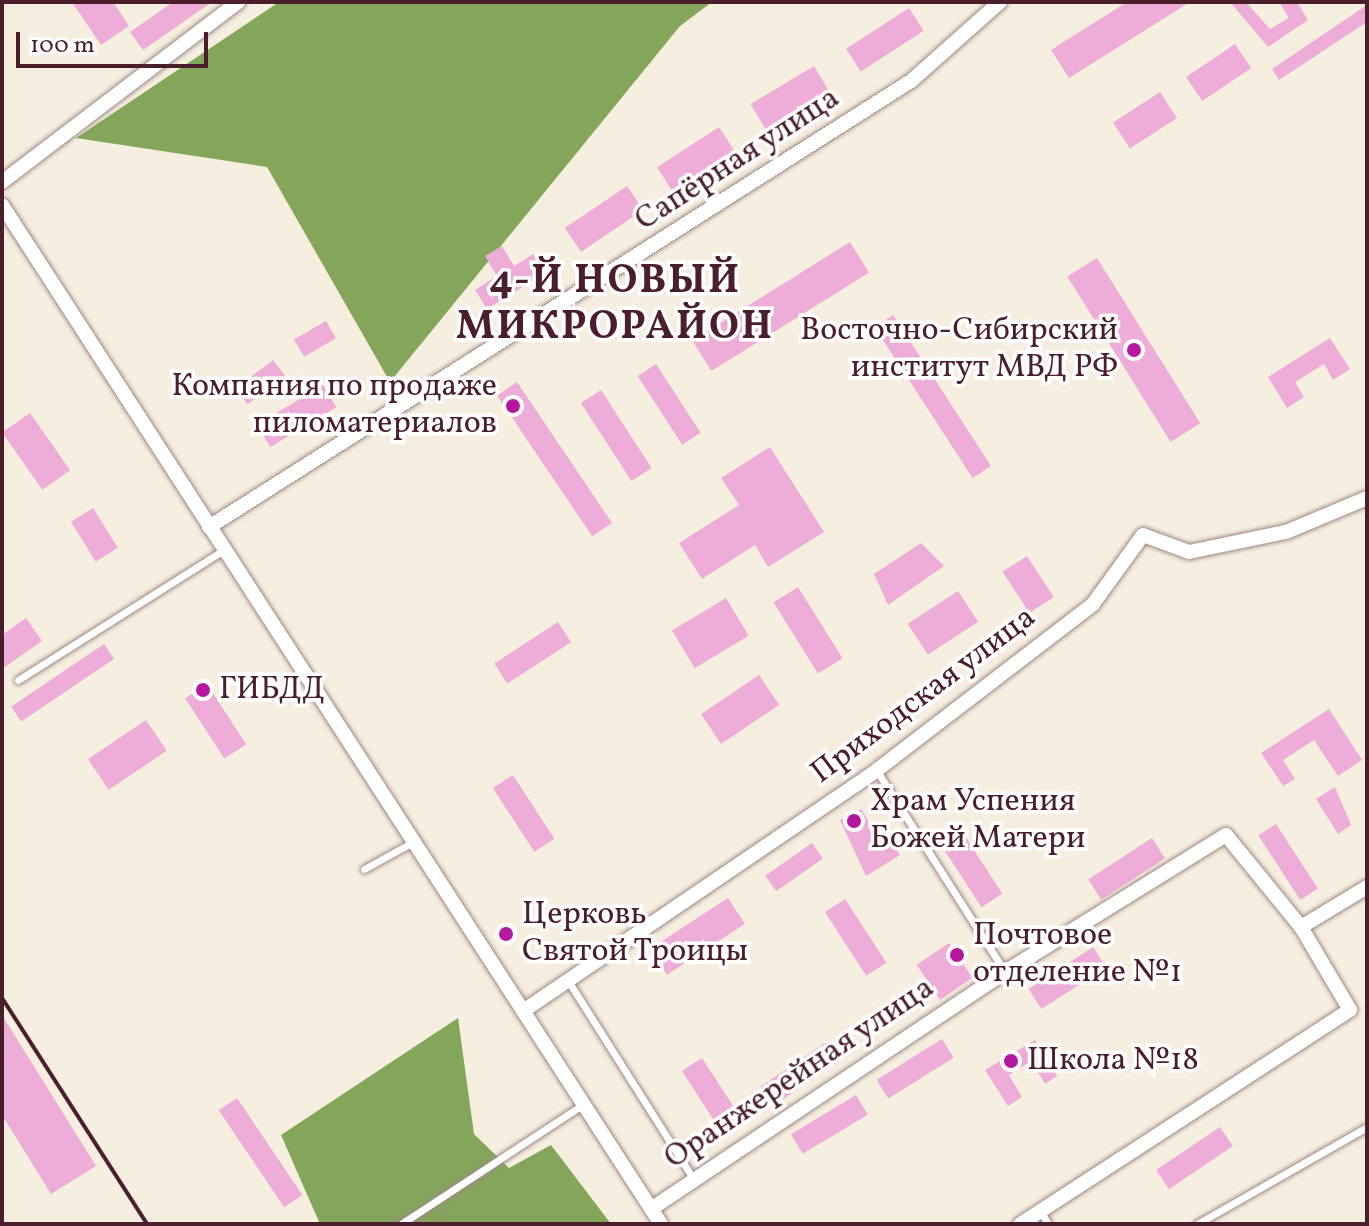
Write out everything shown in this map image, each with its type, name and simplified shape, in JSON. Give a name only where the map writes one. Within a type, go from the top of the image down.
[{"type":"street","points":[[2,182],[238,2]]},
{"type":"street","name":"Сапёрная улица","points":[[209,527],[886,98],[1000,2]]},
{"type":"street","points":[[2,205],[661,1224]]},
{"type":"street","name":"Приходская улица","points":[[523,1011],[566,978],[877,770],[1093,604],[1143,535],[1189,552],[1286,532],[1367,498]]},
{"type":"street","name":"Оранжерейная улица","points":[[651,1209],[692,1177],[1005,972],[1226,835],[1301,927]]},
{"type":"street","points":[[1020,1224],[1350,1010],[1301,927],[1367,887]]},
{"type":"lane","points":[[18,680],[224,550]]},
{"type":"lane","points":[[877,770],[1005,972]]},
{"type":"lane","points":[[364,869],[415,841]]},
{"type":"lane","points":[[566,978],[692,1177]]},
{"type":"lane","points":[[401,1224],[447,1197],[582,1105]]},
{"type":"lane","points":[[1197,1224],[1367,1127]]},
{"type":"lane","points":[[1040,1210],[1048,1224]]},
{"type":"path","points":[[439,1224],[447,1197]]},
{"type":"green space","points":[[279,2],[712,2],[680,26],[390,382],[267,167],[76,138]]},
{"type":"green space","points":[[458,1018],[474,1134],[509,1168],[551,1145],[611,1224],[320,1224],[281,1135]]},
{"type":"building","points":[[72,2],[113,2],[129,26],[101,45]]},
{"type":"building","points":[[173,2],[212,2],[143,50],[130,32]]},
{"type":"building","points":[[1127,2],[1190,2],[1069,78],[1051,50]]},
{"type":"building","points":[[1230,2],[1246,2],[1270,29],[1289,18],[1279,2],[1297,2],[1308,20],[1268,47]]},
{"type":"building","points":[[1367,5],[1367,22],[1279,80],[1272,69]]},
{"type":"building","points":[[909,8],[924,31],[861,71],[846,49]]},
{"type":"building","points":[[1235,44],[1251,68],[1202,101],[1186,77]]},
{"type":"building","points":[[814,66],[829,91],[766,129],[751,104]]},
{"type":"building","points":[[1160,92],[1177,118],[1130,148],[1113,122]]},
{"type":"building","points":[[719,127],[735,152],[673,192],[657,167]]},
{"type":"building","points":[[627,186],[643,210],[581,252],[565,228]]},
{"type":"building","points":[[850,242],[869,273],[711,371],[692,341]]},
{"type":"building","points":[[502,246],[514,266],[533,254],[545,273],[487,309],[475,290],[497,276],[485,256]]},
{"type":"building","name":"Восточно-Сибирский институт МВД РФ","points":[[1097,258],[1200,423],[1171,442],[1067,277]]},
{"type":"building","points":[[893,315],[991,466],[973,478],[875,327]]},
{"type":"building","points":[[326,321],[336,338],[304,357],[294,340]]},
{"type":"building","points":[[1330,338],[1350,369],[1333,380],[1324,364],[1295,382],[1304,397],[1287,408],[1268,377]]},
{"type":"building","points":[[273,360],[285,376],[248,404],[235,388]]},
{"type":"building","points":[[656,364],[701,433],[682,445],[638,376]]},
{"type":"building","points":[[517,382],[612,523],[592,536],[497,395]]},
{"type":"building","points":[[323,385],[336,407],[270,447],[257,425]]},
{"type":"building","points":[[601,390],[652,468],[632,481],[581,403]]},
{"type":"building","points":[[30,413],[70,470],[42,490],[2,433]]},
{"type":"building","points":[[770,447],[824,532],[768,567],[755,545],[702,579],[679,543],[739,505],[721,478]]},
{"type":"building","points":[[93,508],[118,548],[96,562],[71,522]]},
{"type":"building","points":[[921,543],[944,566],[888,605],[874,574]]},
{"type":"building","points":[[1027,556],[1054,597],[1029,613],[1003,572]]},
{"type":"building","points":[[798,587],[843,658],[818,674],[773,602]]},
{"type":"building","points":[[958,591],[978,622],[928,655],[908,624]]},
{"type":"building","points":[[726,598],[749,636],[695,668],[672,630]]},
{"type":"building","points":[[26,618],[42,641],[2,669],[2,635]]},
{"type":"building","points":[[558,622],[571,642],[507,684],[494,663]]},
{"type":"building","points":[[104,644],[114,659],[21,722],[11,707]]},
{"type":"building","points":[[759,675],[779,705],[721,744],[701,714]]},
{"type":"building","points":[[207,684],[246,744],[224,759],[185,698]]},
{"type":"building","points":[[1329,709],[1362,760],[1338,776],[1314,740],[1283,760],[1295,779],[1283,786],[1261,753]]},
{"type":"building","points":[[146,720],[167,751],[109,790],[88,759]]},
{"type":"building","points":[[513,775],[554,839],[534,852],[493,788]]},
{"type":"building","points":[[1335,787],[1351,825],[1338,834],[1316,799]]},
{"type":"building","points":[[861,809],[880,840],[888,836],[900,855],[866,876],[840,820]]},
{"type":"building","points":[[1276,824],[1318,889],[1300,900],[1258,835]]},
{"type":"building","points":[[961,830],[1002,894],[981,907],[940,844]]},
{"type":"building","points":[[1152,838],[1165,858],[1101,900],[1088,879]]},
{"type":"building","points":[[812,843],[823,859],[776,891],[765,876]]},
{"type":"building","points":[[728,898],[745,924],[667,975],[650,949]]},
{"type":"building","points":[[845,899],[886,963],[866,976],[825,912]]},
{"type":"building","points":[[949,943],[972,978],[940,1000],[917,965]]},
{"type":"building","points":[[1093,947],[1106,967],[1041,1009],[1028,989]]},
{"type":"building","points":[[2,1015],[96,1166],[51,1194],[2,1115]]},
{"type":"building","points":[[942,1039],[954,1058],[888,1098],[877,1080]]},
{"type":"building","points":[[1035,1040],[1057,1076],[1045,1084],[1031,1061],[1009,1075],[1022,1097],[1008,1106],[985,1070]]},
{"type":"building","points":[[825,1043],[838,1062],[773,1106],[760,1087]]},
{"type":"building","points":[[702,1058],[744,1123],[724,1136],[682,1071]]},
{"type":"building","points":[[856,1095],[868,1115],[803,1154],[791,1134]]},
{"type":"building","points":[[237,1098],[302,1195],[284,1207],[219,1110]]},
{"type":"building","points":[[1220,1127],[1233,1146],[1169,1189],[1156,1170]]},
{"type":"railway","points":[[2,998],[147,1224]]},
{"type":"place","name":"Восточно-Сибирский институт МВД РФ","points":[[1134,350]]},
{"type":"place","name":"Компания по продаже пиломатериалов","points":[[513,406]]},
{"type":"place","name":"ГИБДД","points":[[203,690]]},
{"type":"place","name":"Храм Успения Божей Матери","points":[[854,821]]},
{"type":"place","name":"Церковь Святой Троицы","points":[[506,934]]},
{"type":"place","name":"Почтовое отделение №1","points":[[957,955]]},
{"type":"place","name":"Школа №18","points":[[1011,1061]]},
{"type":"district","name":"4-Й НОВЫЙ МИКРОРАЙОН","points":[[615,305]]}]
